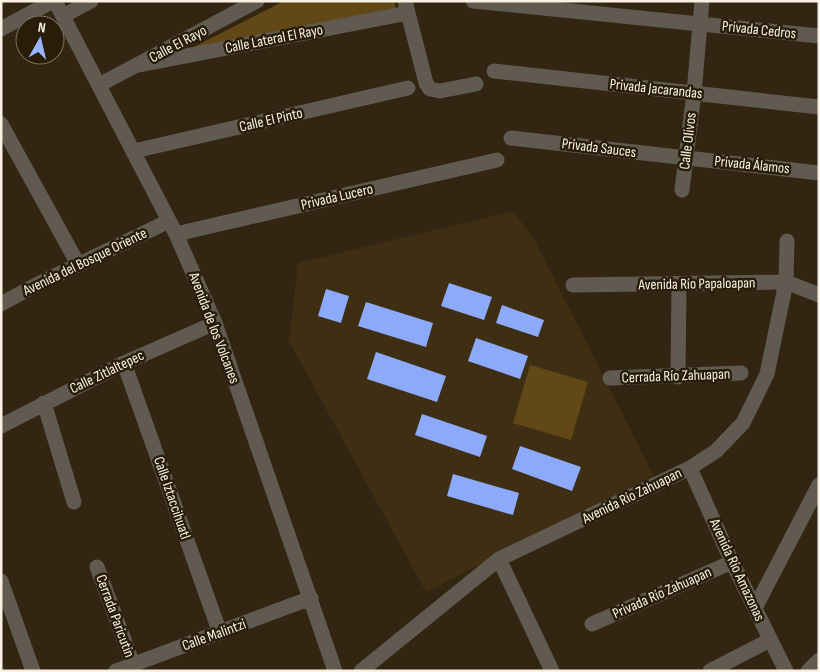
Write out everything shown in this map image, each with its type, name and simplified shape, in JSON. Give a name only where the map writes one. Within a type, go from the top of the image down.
[{"type":"street","name":"Avenida de los Volcanes","points":[[54,1],[62,15]]},
{"type":"street","points":[[1,29],[54,1]]},
{"type":"street","points":[[65,15],[91,1]]},
{"type":"street","name":"Calle El Rayo","points":[[99,85],[257,1]]},
{"type":"street","name":"Privada Cedros","points":[[473,1],[819,36]]},
{"type":"street","name":"Calle Olivos","points":[[682,190],[694,93],[702,1]]},
{"type":"street","points":[[407,7],[426,83],[430,89],[440,91],[476,84]]},
{"type":"street","name":"Calle Lateral El Rayo","points":[[139,65],[407,7]]},
{"type":"street","name":"Avenida de los Volcanes","points":[[65,20],[173,228],[215,323],[335,671]]},
{"type":"street","name":"Privada Jacarandas","points":[[494,71],[819,107]]},
{"type":"street","name":"Calle El Pinto","points":[[134,151],[408,88]]},
{"type":"street","points":[[1,124],[78,264]]},
{"type":"street","name":"Privada Sauces","points":[[511,138],[686,158]]},
{"type":"street","name":"Privada Álamos","points":[[686,158],[819,173]]},
{"type":"street","name":"Privada Lucero","points":[[173,228],[497,160]]},
{"type":"street","name":"Avenida del Bosque Oriente","points":[[1,304],[78,264],[173,228]]},
{"type":"street","name":"Avenida Río Zahuapan","points":[[361,671],[499,559],[690,468],[716,450],[743,423],[767,374],[786,282],[787,241]]},
{"type":"street","name":"Avenida Río Papaloapan","points":[[573,285],[786,282],[819,295]]},
{"type":"street","points":[[678,377],[679,285]]},
{"type":"street","name":"Calle Zitlaltepec","points":[[1,426],[124,363],[215,323]]},
{"type":"street","name":"Calle Iztaccihuatl","points":[[124,363],[220,634]]},
{"type":"street","name":"Cerrada Río Zahuapan","points":[[610,378],[678,377],[741,373]]},
{"type":"street","points":[[44,403],[74,502]]},
{"type":"street","name":"Avenida Río Amazonas","points":[[690,468],[732,562],[786,671]]},
{"type":"street","points":[[755,608],[819,485]]},
{"type":"street","points":[[499,559],[552,671]]},
{"type":"street","name":"Privada Río Zahuapan","points":[[592,624],[732,562]]},
{"type":"street","name":"Cerrada Paricutín","points":[[97,567],[133,664]]},
{"type":"street","points":[[1,581],[33,671]]},
{"type":"street","name":"Calle Malintzi","points":[[116,671],[220,634],[311,598]]},
{"type":"street","points":[[710,671],[770,640]]},
{"type":"street","points":[[808,671],[819,660]]},
{"type":"shaded area","points":[[284,1],[394,1],[396,8],[188,50]]},
{"type":"shaded area","points":[[513,211],[534,239],[654,476],[426,592],[289,341],[298,263]]},
{"type":"shaded area","points":[[530,365],[588,382],[571,440],[513,423]]},
{"type":"building","points":[[449,283],[492,297],[484,320],[441,306]]},
{"type":"building","points":[[326,289],[349,296],[341,323],[318,316]]},
{"type":"building","points":[[366,302],[433,323],[426,347],[358,326]]},
{"type":"building","points":[[502,305],[544,320],[538,337],[496,323]]},
{"type":"building","points":[[476,338],[528,356],[520,379],[468,361]]},
{"type":"building","points":[[376,352],[446,376],[437,402],[367,379]]},
{"type":"building","points":[[422,414],[487,436],[480,457],[415,435]]},
{"type":"building","points":[[520,446],[581,467],[572,491],[512,469]]},
{"type":"building","points":[[453,474],[519,493],[513,515],[447,496]]}]
